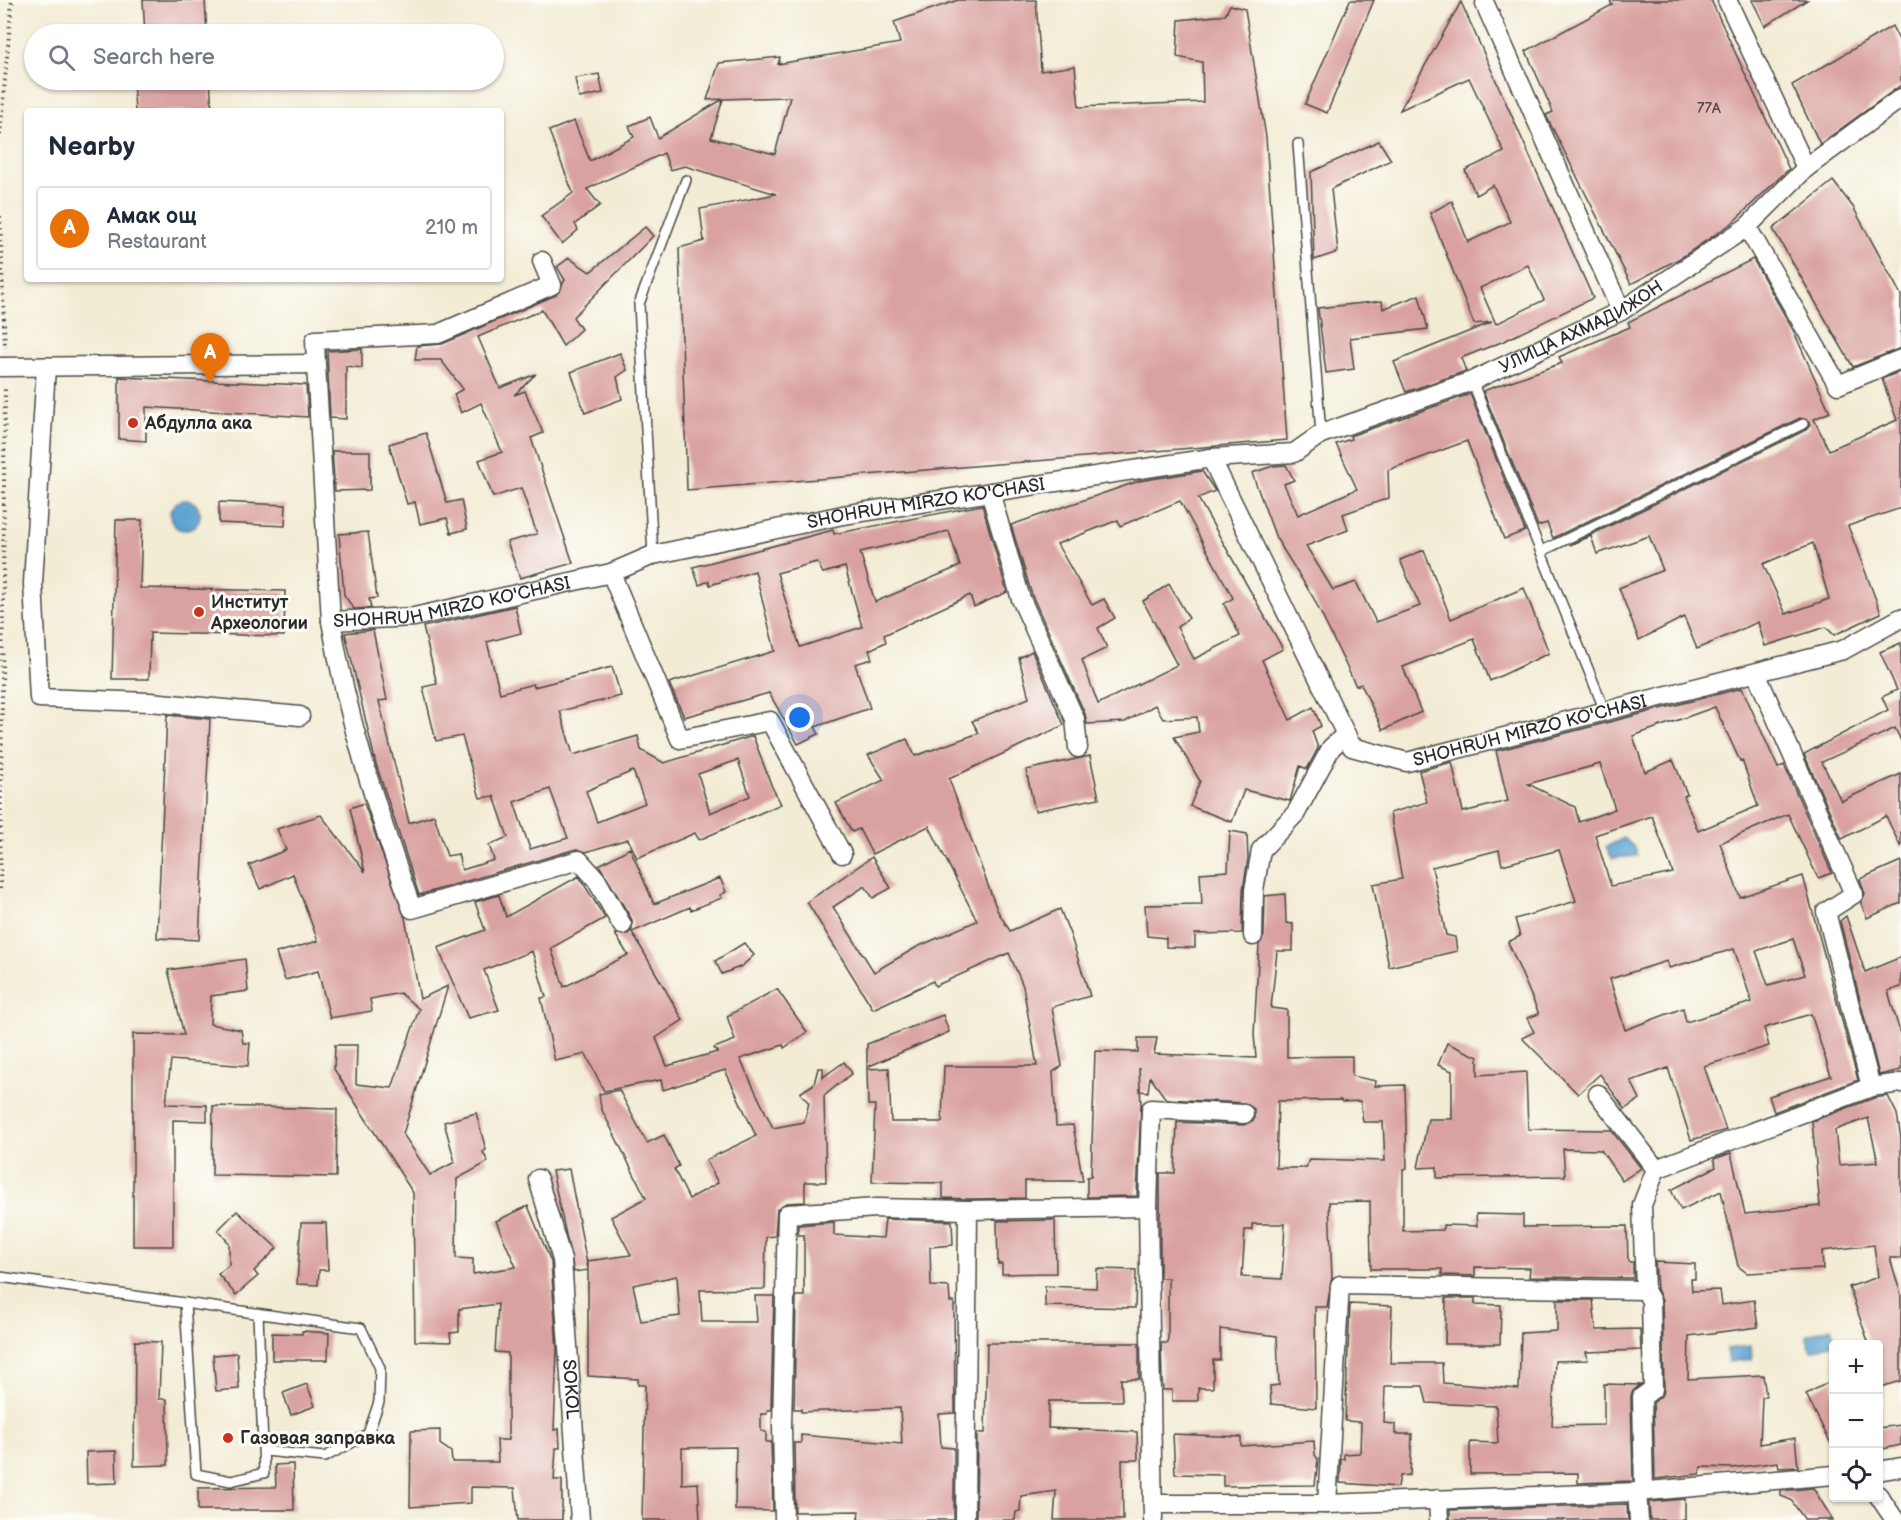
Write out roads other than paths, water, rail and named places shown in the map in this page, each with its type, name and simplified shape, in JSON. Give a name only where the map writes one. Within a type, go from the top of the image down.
[{"type":"street","points":[[1727,0],[1806,168]]},
{"type":"street","points":[[1485,4],[1621,311]]},
{"type":"street","name":"УЛИЦА АХМАДИЖОН","points":[[1211,458],[1294,453],[1321,435],[1473,381],[1621,311],[1747,227],[1806,168],[1901,98]]},
{"type":"street","points":[[1747,227],[1838,385],[1901,359]]},
{"type":"street","name":"SHOHRUH MIRZO KO'CHASI","points":[[542,261],[552,285],[438,334],[315,340],[331,621],[414,617],[611,573],[653,555],[843,515],[1211,458],[1352,747],[1407,762],[1843,650],[1901,618]]},
{"type":"street","points":[[3,367],[316,364]]},
{"type":"street","points":[[46,367],[33,583],[39,698],[150,702],[300,716]]},
{"type":"street","points":[[990,492],[1021,599],[1076,719],[1078,748]]},
{"type":"street","points":[[611,573],[680,739],[770,721],[842,854]]},
{"type":"street","points":[[331,621],[342,688],[352,729],[412,909],[579,860],[596,879],[622,925]]},
{"type":"street","points":[[1756,673],[1854,894],[1826,912],[1871,1087]]},
{"type":"street","points":[[1253,936],[1254,890],[1261,850],[1296,813],[1330,748],[1346,734]]},
{"type":"street","points":[[1639,1520],[1642,1397],[1653,1389],[1651,1301],[1645,1290],[1642,1205],[1656,1169],[1871,1087],[1900,1086]]},
{"type":"street","points":[[1598,1094],[1656,1169]]},
{"type":"street","points":[[1244,1114],[1151,1109],[1148,1208],[1153,1512],[1641,1491],[1829,1475]]},
{"type":"street","name":"SOKOL","points":[[538,1179],[562,1260],[580,1520]]},
{"type":"street","points":[[784,1520],[782,1426],[787,1214],[877,1208],[968,1210],[1148,1208]]},
{"type":"street","points":[[965,1520],[968,1210]]},
{"type":"street","points":[[1327,1504],[1340,1285],[1645,1290]]},
{"type":"street","points":[[1883,1470],[1901,1467]]},
{"type":"street","points":[[1438,1499],[1439,1520]]},
{"type":"street","points":[[1883,1502],[1895,1520]]},
{"type":"lane","points":[[1298,144],[1321,435]]},
{"type":"lane","points":[[653,555],[639,304],[686,180]]},
{"type":"lane","points":[[1473,381],[1605,711]]},
{"type":"lane","points":[[1542,551],[1803,424]]},
{"type":"lane","points":[[0,1277],[361,1328],[380,1368],[379,1402],[368,1434],[325,1457],[264,1451]]},
{"type":"lane","points":[[185,1303],[196,1474],[231,1481],[264,1473],[258,1314]]},
{"type":"water","points":[[185,500],[195,505],[200,515],[195,525],[185,530],[175,525],[170,515],[175,505]]},
{"type":"water","points":[[1624,838],[1636,849],[1637,856],[1612,858],[1606,847]]},
{"type":"water","points":[[1831,1327],[1835,1340],[1829,1340],[1829,1345],[1811,1351],[1806,1336]]},
{"type":"water","points":[[1751,1346],[1752,1359],[1728,1362],[1726,1349]]},
{"type":"place","name":"Амак ощ","points":[[210,383]]},
{"type":"place","name":"Абдулла ака","points":[[133,423]]},
{"type":"place","name":"Институт Археологии","points":[[199,612]]},
{"type":"place","name":"Газовая заправка","points":[[228,1438]]}]
